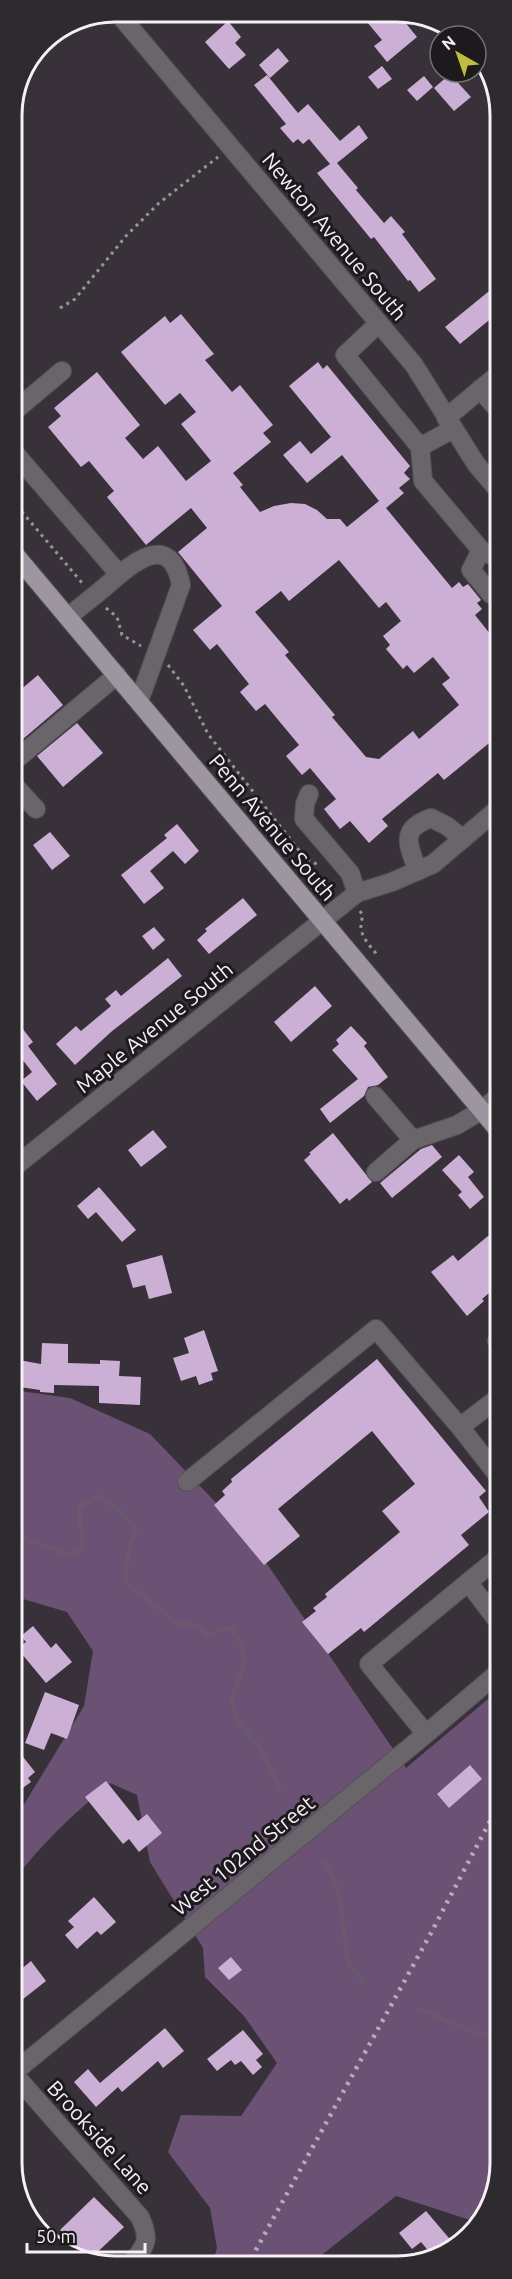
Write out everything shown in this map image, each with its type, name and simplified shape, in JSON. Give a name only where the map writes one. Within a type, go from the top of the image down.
[{"type":"main road","name":"Penn Avenue South","points":[[23,564],[490,1119]]},
{"type":"street","name":"Newton Avenue South","points":[[126,22],[414,365],[449,423],[476,464],[490,480]]},
{"type":"street","points":[[379,323],[345,355],[420,447],[423,482],[481,550],[490,554]]},
{"type":"street","points":[[23,404],[62,371]]},
{"type":"street","points":[[420,447],[449,423],[490,381]]},
{"type":"street","points":[[480,389],[490,400]]},
{"type":"street","points":[[23,463],[119,574]]},
{"type":"street","points":[[481,550],[471,570],[490,593]]},
{"type":"street","points":[[68,617],[143,556],[156,555],[168,559],[178,571],[181,585],[139,701]]},
{"type":"street","points":[[23,754],[117,675]]},
{"type":"street","points":[[309,794],[305,804],[304,819],[350,873],[354,896]]},
{"type":"street","points":[[23,795],[36,810]]},
{"type":"street","name":"Maple Avenue South","points":[[22,1160],[354,896],[433,864],[490,816]]},
{"type":"street","points":[[418,871],[408,846],[409,832],[418,823],[431,818],[447,826],[463,839]]},
{"type":"street","points":[[375,1096],[413,1140]]},
{"type":"street","points":[[376,1172],[413,1140],[457,1125],[490,1104]]},
{"type":"street","points":[[187,1482],[376,1329],[489,1464]]},
{"type":"street","points":[[460,1427],[489,1405]]},
{"type":"street","points":[[426,1734],[369,1664],[489,1565]]},
{"type":"street","points":[[468,1582],[489,1610]]},
{"type":"street","name":"West 102nd Street","points":[[22,2066],[489,1680]]},
{"type":"street","name":"Brookside Lane","points":[[22,2083],[140,2217],[147,2232],[147,2244],[137,2256]]},
{"type":"path","points":[[60,308],[75,299],[126,236],[159,203],[231,147]]},
{"type":"path","points":[[23,514],[104,608],[117,617],[122,635],[155,656],[175,673],[208,734],[307,859],[319,864],[326,872]]},
{"type":"path","points":[[354,896],[363,916],[360,923],[363,938],[378,956]]},
{"type":"shaded area","points":[[22,1391],[70,1398],[150,1434],[248,1536],[406,1768],[489,1698],[489,2169],[482,2199],[470,2220],[396,2196],[321,2256],[215,2256],[217,2248],[210,2208],[168,2152],[181,2115],[241,2116],[277,2063],[244,2016],[205,1977],[203,1948],[150,1862],[137,1795],[110,1783],[71,1817],[22,1869],[22,1807],[84,1706],[93,1651],[67,1612],[22,1599]]},
{"type":"building","points":[[229,22],[241,37],[235,43],[246,55],[229,69],[205,42]]},
{"type":"building","points":[[367,22],[406,23],[417,37],[387,62],[374,46],[382,40]]},
{"type":"building","points":[[278,48],[289,61],[270,78],[259,65]]},
{"type":"building","points":[[382,66],[392,79],[378,89],[368,77]]},
{"type":"building","points":[[267,75],[298,113],[308,104],[340,141],[359,125],[368,138],[337,163],[384,223],[391,216],[405,232],[402,234],[436,279],[419,292],[374,237],[371,239],[317,173],[330,164],[309,139],[303,144],[298,139],[293,143],[280,128],[286,124],[254,85]]},
{"type":"building","points":[[424,76],[428,84],[433,87],[417,101],[407,90]]},
{"type":"building","points":[[439,84],[459,84],[471,97],[454,111],[434,88]]},
{"type":"building","points":[[490,290],[490,319],[460,344],[445,327]]},
{"type":"building","points":[[181,314],[214,354],[205,360],[232,392],[240,385],[273,425],[263,433],[271,442],[233,473],[243,485],[240,487],[260,512],[274,506],[291,503],[305,504],[317,510],[327,519],[340,519],[347,527],[379,501],[342,455],[307,483],[283,455],[300,441],[311,454],[331,437],[289,386],[318,362],[323,369],[327,365],[410,466],[404,473],[410,479],[399,488],[404,493],[386,508],[452,588],[459,582],[463,587],[468,584],[481,600],[477,603],[482,609],[475,615],[490,633],[490,743],[444,780],[438,773],[382,819],[388,826],[369,843],[350,821],[340,829],[324,809],[336,799],[310,768],[302,775],[286,756],[299,745],[265,704],[256,711],[240,692],[249,684],[217,644],[210,650],[193,630],[222,606],[178,552],[207,528],[191,508],[146,545],[107,497],[114,491],[89,461],[81,467],[48,427],[61,416],[54,408],[97,372],[140,425],[125,438],[143,459],[158,446],[186,481],[211,461],[181,424],[196,412],[180,393],[165,405],[121,352],[165,316],[170,323]],"holes":[[[339,560],[379,608],[386,602],[401,621],[383,636],[390,645],[386,649],[403,669],[407,665],[414,673],[433,657],[450,678],[442,684],[459,705],[419,739],[413,731],[379,759],[366,757],[332,717],[335,715],[285,655],[289,652],[255,612],[281,591],[289,601]]]},
{"type":"building","points":[[38,675],[63,705],[23,739],[23,739],[23,688]]},
{"type":"building","points":[[77,723],[103,753],[63,787],[37,756]]},
{"type":"building","points":[[177,824],[199,851],[185,864],[173,851],[150,871],[164,888],[144,904],[121,875],[167,838],[164,835]]},
{"type":"building","points":[[50,832],[70,856],[52,870],[33,845]]},
{"type":"building","points":[[243,898],[257,915],[209,954],[197,940],[207,931],[205,929]]},
{"type":"building","points":[[154,927],[165,940],[153,950],[142,936]]},
{"type":"building","points":[[168,958],[182,976],[111,1032],[75,1065],[56,1044],[76,1026],[81,1031],[111,1006],[105,999],[116,990],[121,996]]},
{"type":"building","points":[[315,986],[332,1006],[291,1042],[274,1022]]},
{"type":"building","points":[[351,1026],[367,1043],[364,1046],[388,1077],[378,1085],[368,1087],[364,1096],[330,1123],[320,1109],[358,1079],[332,1050],[339,1044],[336,1040]]},
{"type":"building","points":[[23,1029],[33,1042],[28,1046],[57,1084],[37,1101],[23,1083],[23,1080],[32,1072],[23,1060]]},
{"type":"building","points":[[153,1130],[167,1147],[141,1167],[128,1150]]},
{"type":"building","points":[[333,1133],[372,1182],[349,1201],[347,1198],[340,1204],[304,1160]]},
{"type":"building","points":[[432,1145],[442,1157],[392,1198],[380,1183],[421,1149]]},
{"type":"building","points":[[459,1155],[474,1172],[468,1177],[484,1197],[470,1209],[458,1195],[462,1192],[442,1170]]},
{"type":"building","points":[[99,1187],[136,1230],[122,1242],[96,1212],[88,1219],[77,1206]]},
{"type":"building","points":[[489,1235],[489,1293],[467,1316],[431,1272],[453,1255],[458,1261]]},
{"type":"building","points":[[162,1255],[172,1293],[149,1299],[145,1285],[133,1288],[126,1265]]},
{"type":"building","points":[[204,1330],[218,1371],[211,1373],[213,1380],[199,1385],[196,1376],[181,1381],[173,1358],[189,1353],[184,1338]]},
{"type":"building","points":[[42,1343],[68,1344],[68,1363],[100,1364],[100,1360],[120,1361],[119,1376],[141,1377],[140,1405],[99,1403],[99,1386],[54,1385],[54,1393],[22,1387],[22,1361],[41,1364]]},
{"type":"building","points":[[377,1359],[486,1491],[479,1497],[489,1512],[461,1535],[469,1545],[364,1632],[361,1628],[328,1654],[302,1622],[316,1611],[313,1608],[327,1597],[325,1594],[400,1532],[382,1511],[415,1484],[372,1431],[278,1509],[300,1536],[264,1565],[214,1505],[225,1495],[222,1491],[232,1482],[231,1479]]},
{"type":"building","points":[[33,1626],[51,1648],[56,1643],[72,1662],[46,1683],[22,1654],[22,1644],[26,1642],[22,1635]]},
{"type":"building","points":[[45,1692],[79,1705],[67,1739],[51,1733],[44,1750],[25,1743]]},
{"type":"building","points":[[22,1756],[35,1772],[28,1778],[31,1782],[22,1788]]},
{"type":"building","points":[[470,1765],[482,1779],[449,1808],[437,1794]]},
{"type":"building","points":[[106,1781],[138,1821],[147,1814],[162,1833],[139,1852],[129,1839],[123,1844],[85,1797]]},
{"type":"building","points":[[94,1897],[116,1922],[101,1935],[97,1931],[77,1949],[65,1935],[74,1927],[68,1921]]},
{"type":"building","points":[[231,1957],[242,1970],[229,1980],[218,1968]]},
{"type":"building","points":[[31,1961],[46,1981],[22,2000],[22,1968]]},
{"type":"building","points":[[165,2028],[184,2051],[163,2068],[158,2061],[122,2092],[118,2087],[96,2107],[74,2082],[88,2069],[100,2083]]},
{"type":"building","points":[[243,2030],[263,2054],[256,2060],[262,2067],[253,2075],[241,2061],[235,2065],[231,2060],[217,2071],[207,2059]]},
{"type":"building","points":[[94,2197],[124,2227],[95,2254],[75,2247],[59,2237],[63,2233],[60,2230]]},
{"type":"building","points":[[426,2211],[450,2239],[428,2250],[421,2242],[412,2249],[399,2233]]},
{"type":"waterway","points":[[22,1533],[28,1540],[69,1555],[83,1548],[79,1507],[98,1496],[123,1513],[136,1530],[129,1548],[125,1581],[177,1624],[196,1625],[209,1636],[220,1629],[232,1629],[240,1640],[245,1661],[231,1702],[239,1723],[258,1745],[281,1792]]},
{"type":"waterway","points":[[325,1861],[339,1893],[348,1963],[365,1983]]},
{"type":"waterway","points":[[420,2009],[478,2034],[489,2035]]},
{"type":"railway","points":[[253,2256],[431,1933],[489,1823]]}]
